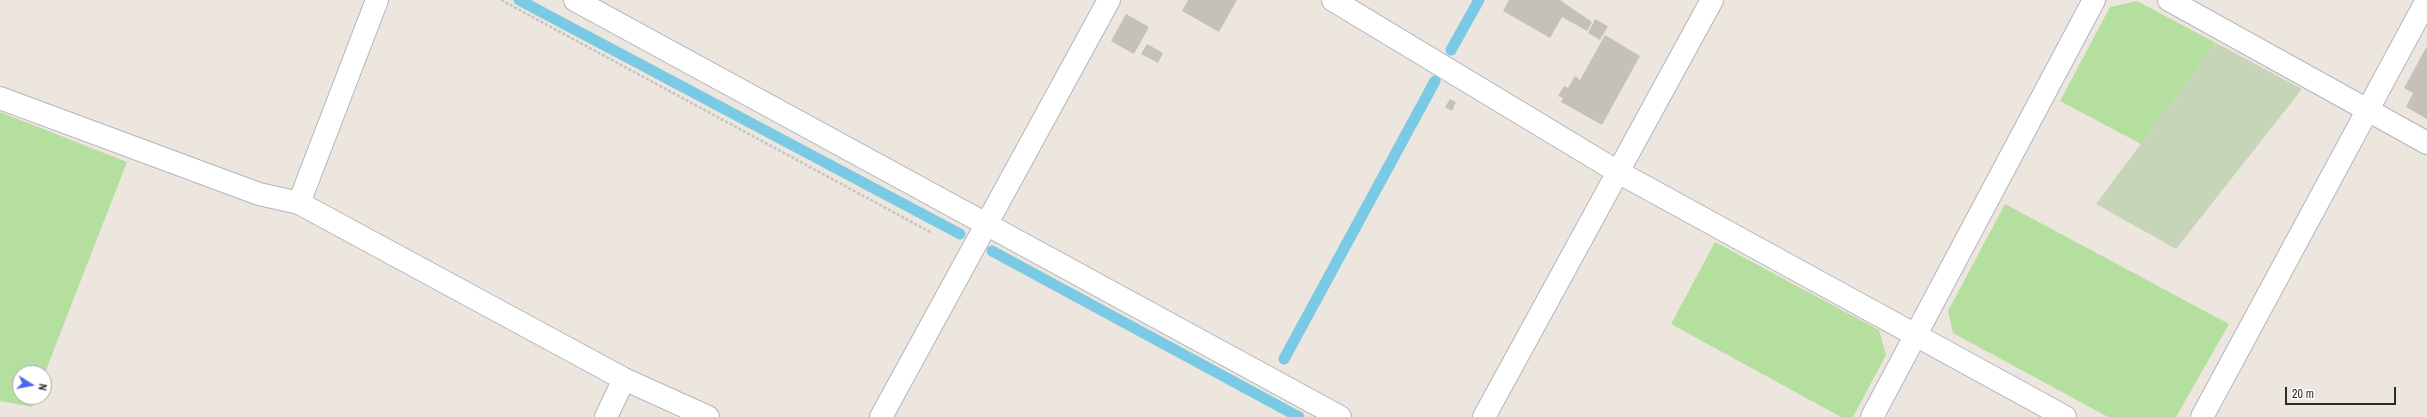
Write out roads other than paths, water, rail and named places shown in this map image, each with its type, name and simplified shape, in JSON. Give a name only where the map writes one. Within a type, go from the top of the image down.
[{"type":"street","points":[[298,203],[377,0]]},
{"type":"street","points":[[575,0],[1340,417]]},
{"type":"street","points":[[881,417],[1110,0]]},
{"type":"street","points":[[1332,0],[1618,172],[2065,417]]},
{"type":"street","points":[[1484,417],[1712,0]]},
{"type":"street","points":[[1872,417],[2094,0]]},
{"type":"street","points":[[2169,0],[2427,143]]},
{"type":"street","points":[[2202,417],[2427,0]]},
{"type":"street","points":[[0,98],[259,194],[298,203],[624,379],[708,417]]},
{"type":"street","points":[[606,417],[624,379]]},
{"type":"waterway","points":[[519,0],[960,234]]},
{"type":"waterway","points":[[1451,50],[1479,0]]},
{"type":"waterway","points":[[1284,359],[1435,81]]},
{"type":"waterway","points":[[992,251],[1299,417]]}]
